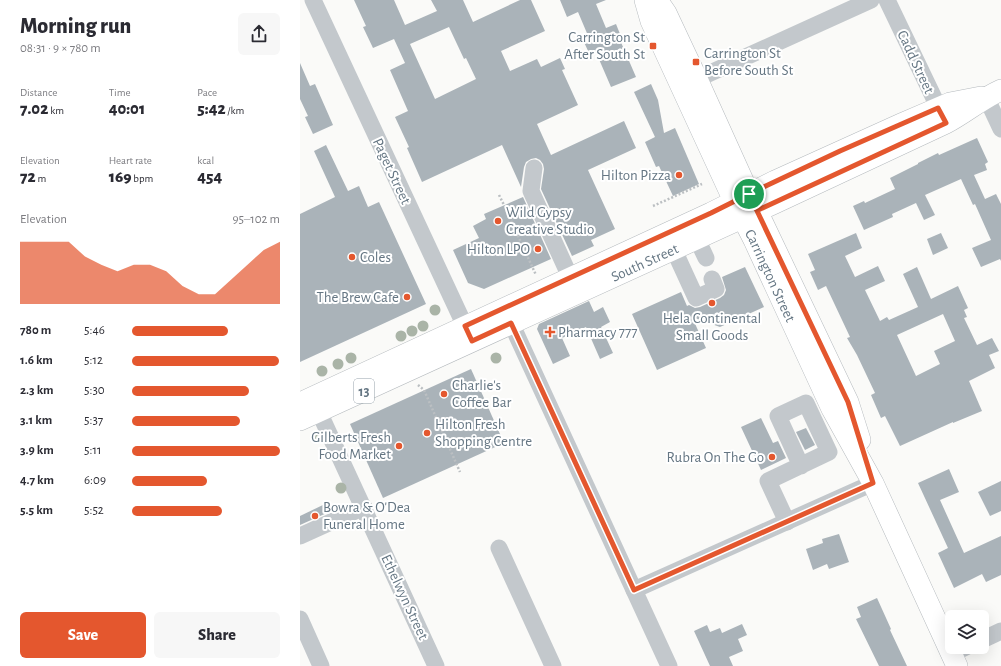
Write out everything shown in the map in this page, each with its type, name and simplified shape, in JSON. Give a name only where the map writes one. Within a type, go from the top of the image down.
[{"type":"main road","name":"Carrington Street","points":[[645,0],[651,21],[746,206]]},
{"type":"main road","name":"Carrington Street","points":[[657,0],[666,13],[697,79],[746,206],[754,240],[832,409],[873,483],[958,656]]},
{"type":"main road","name":"South Street","points":[[300,420],[310,404],[468,334],[942,116],[960,115],[993,93]]},
{"type":"main road","name":"South Street","points":[[508,315],[570,277],[670,241]]},
{"type":"street","name":"Paget Street","points":[[313,0],[468,334]]},
{"type":"street","points":[[697,79],[871,0]]},
{"type":"street","name":"Cadd Street","points":[[887,0],[942,116]]},
{"type":"street","points":[[993,93],[1001,129]]},
{"type":"street","points":[[534,168],[531,191],[570,277]]},
{"type":"street","points":[[694,230],[706,258]]},
{"type":"street","points":[[670,241],[696,298],[716,289],[712,279]]},
{"type":"street","points":[[508,315],[668,666]]},
{"type":"street","name":"Ethelwyn Street","points":[[310,404],[364,506],[436,666]]},
{"type":"street","points":[[787,522],[768,481],[801,466]]},
{"type":"street","points":[[634,590],[873,483]]},
{"type":"street","points":[[300,536],[364,506]]},
{"type":"street","points":[[499,548],[553,666]]},
{"type":"street","points":[[300,619],[321,666]]},
{"type":"street","points":[[989,637],[1001,631]]},
{"type":"path","points":[[653,206],[702,184]]},
{"type":"path","points":[[499,195],[504,205]]},
{"type":"path","points":[[506,210],[538,279]]},
{"type":"path","points":[[415,382],[424,390],[460,472]]},
{"type":"building","points":[[354,0],[394,0],[405,25],[437,11],[431,0],[463,0],[473,22],[520,0],[531,0],[545,31],[501,51],[510,71],[537,59],[541,67],[560,58],[565,69],[562,70],[578,105],[537,124],[551,155],[624,121],[636,148],[588,170],[615,229],[591,240],[594,246],[572,256],[541,189],[544,169],[543,164],[536,158],[526,162],[521,187],[502,145],[422,182],[407,148],[409,147],[395,117],[408,111],[390,70],[405,63],[394,39],[373,48],[363,27],[366,26]],"holes":[[[449,27],[464,59],[466,58],[476,79],[435,99],[410,44]]]},
{"type":"building","points":[[560,0],[606,0],[596,4],[606,28],[616,24],[622,39],[620,40],[636,77],[611,87],[595,50],[589,53],[583,40],[589,38],[578,12],[567,17]]},
{"type":"building","points":[[300,63],[310,86],[315,84],[333,125],[313,134],[305,117],[308,116],[300,99]]},
{"type":"building","points":[[651,84],[658,100],[664,133],[675,128],[699,184],[673,196],[659,166],[656,167],[645,142],[655,137],[634,92]]},
{"type":"building","points":[[977,138],[988,162],[985,164],[987,170],[974,175],[985,199],[996,194],[1001,204],[1001,261],[1000,259],[981,267],[972,248],[991,240],[975,204],[973,205],[961,179],[925,195],[935,215],[924,220],[916,203],[892,214],[893,217],[864,230],[853,206],[864,201],[865,203],[895,189],[890,178],[938,153],[939,155]]},
{"type":"building","name":"Coles","points":[[326,145],[348,191],[359,186],[368,207],[379,202],[426,304],[300,362],[300,214],[335,197],[314,151]]},
{"type":"building","points":[[523,197],[551,259],[484,289],[468,283],[453,250],[479,238],[473,226],[486,219],[484,214]]},
{"type":"building","points":[[856,233],[862,248],[845,256],[855,277],[878,266],[885,281],[865,290],[880,321],[887,317],[889,320],[918,307],[903,274],[917,267],[931,299],[958,286],[968,308],[964,310],[967,317],[964,318],[977,345],[992,338],[999,351],[989,355],[995,368],[969,381],[982,411],[953,422],[900,446],[885,416],[881,418],[871,395],[875,393],[847,338],[850,337],[826,286],[818,290],[810,272],[815,270],[808,254]],"holes":[[[943,314],[955,341],[934,351],[940,364],[916,376],[897,335]]]},
{"type":"building","points":[[941,233],[948,248],[933,255],[927,239]]},
{"type":"building","points":[[745,267],[764,307],[720,327],[692,317],[706,348],[657,370],[632,314],[681,292],[687,306],[689,305],[695,308],[700,307],[724,295],[726,290],[722,277]]},
{"type":"building","points":[[589,301],[594,312],[603,307],[610,322],[601,327],[613,353],[600,359],[586,327],[562,338],[570,356],[553,364],[537,329],[539,324]]},
{"type":"building","name":"Hilton Fresh Shopping Centre","points":[[471,369],[504,443],[383,498],[350,424]]},
{"type":"building","points":[[761,418],[773,443],[778,441],[786,458],[761,470],[741,427]]},
{"type":"building","points":[[806,428],[815,445],[805,450],[796,432]]},
{"type":"building","points":[[949,469],[959,492],[940,500],[964,553],[1001,536],[1001,575],[986,582],[982,574],[954,588],[938,553],[948,548],[918,483]]},
{"type":"building","points":[[1001,481],[1001,511],[990,516],[978,492]]},
{"type":"building","points":[[325,504],[329,512],[300,525],[300,516]]},
{"type":"building","points":[[839,534],[849,562],[829,569],[827,564],[813,570],[806,549],[823,543],[822,539]]},
{"type":"building","points":[[877,598],[907,666],[879,666],[856,619],[861,617],[857,607]]},
{"type":"building","points":[[742,624],[747,635],[738,639],[743,651],[729,657],[733,666],[710,666],[694,631],[707,625],[710,632],[720,628],[722,633]]},
{"type":"place","name":"Carrington St After South St","points":[[653,46]]},
{"type":"place","name":"Carrington St Before South St","points":[[696,62]]},
{"type":"place","name":"Hilton Pizza","points":[[679,175]]},
{"type":"place","name":"Wild Gypsy Creative Studio","points":[[498,221]]},
{"type":"place","name":"Hilton LPO","points":[[538,249]]},
{"type":"place","name":"Coles","points":[[352,257]]},
{"type":"place","name":"The Brew Cafe","points":[[407,297]]},
{"type":"place","name":"Hela Continental Small Goods","points":[[712,303]]},
{"type":"place","name":"Pharmacy 777","points":[[550,332]]},
{"type":"place","name":"Charlie's Coffee Bar","points":[[444,394]]},
{"type":"place","name":"Hilton Fresh Shopping Centre","points":[[427,433]]},
{"type":"place","name":"Gilberts Fresh Food Market","points":[[399,446]]},
{"type":"place","name":"Rubra On The Go","points":[[772,457]]},
{"type":"place","name":"Bowra & O'Dea Funeral Home","points":[[315,516]]},
{"type":"route","points":[[749,194],[711,213],[465,326],[472,341],[511,323],[634,590],[873,483],[848,402],[758,210],[749,194],[774,181],[938,108],[946,123],[758,210],[749,194]]}]
